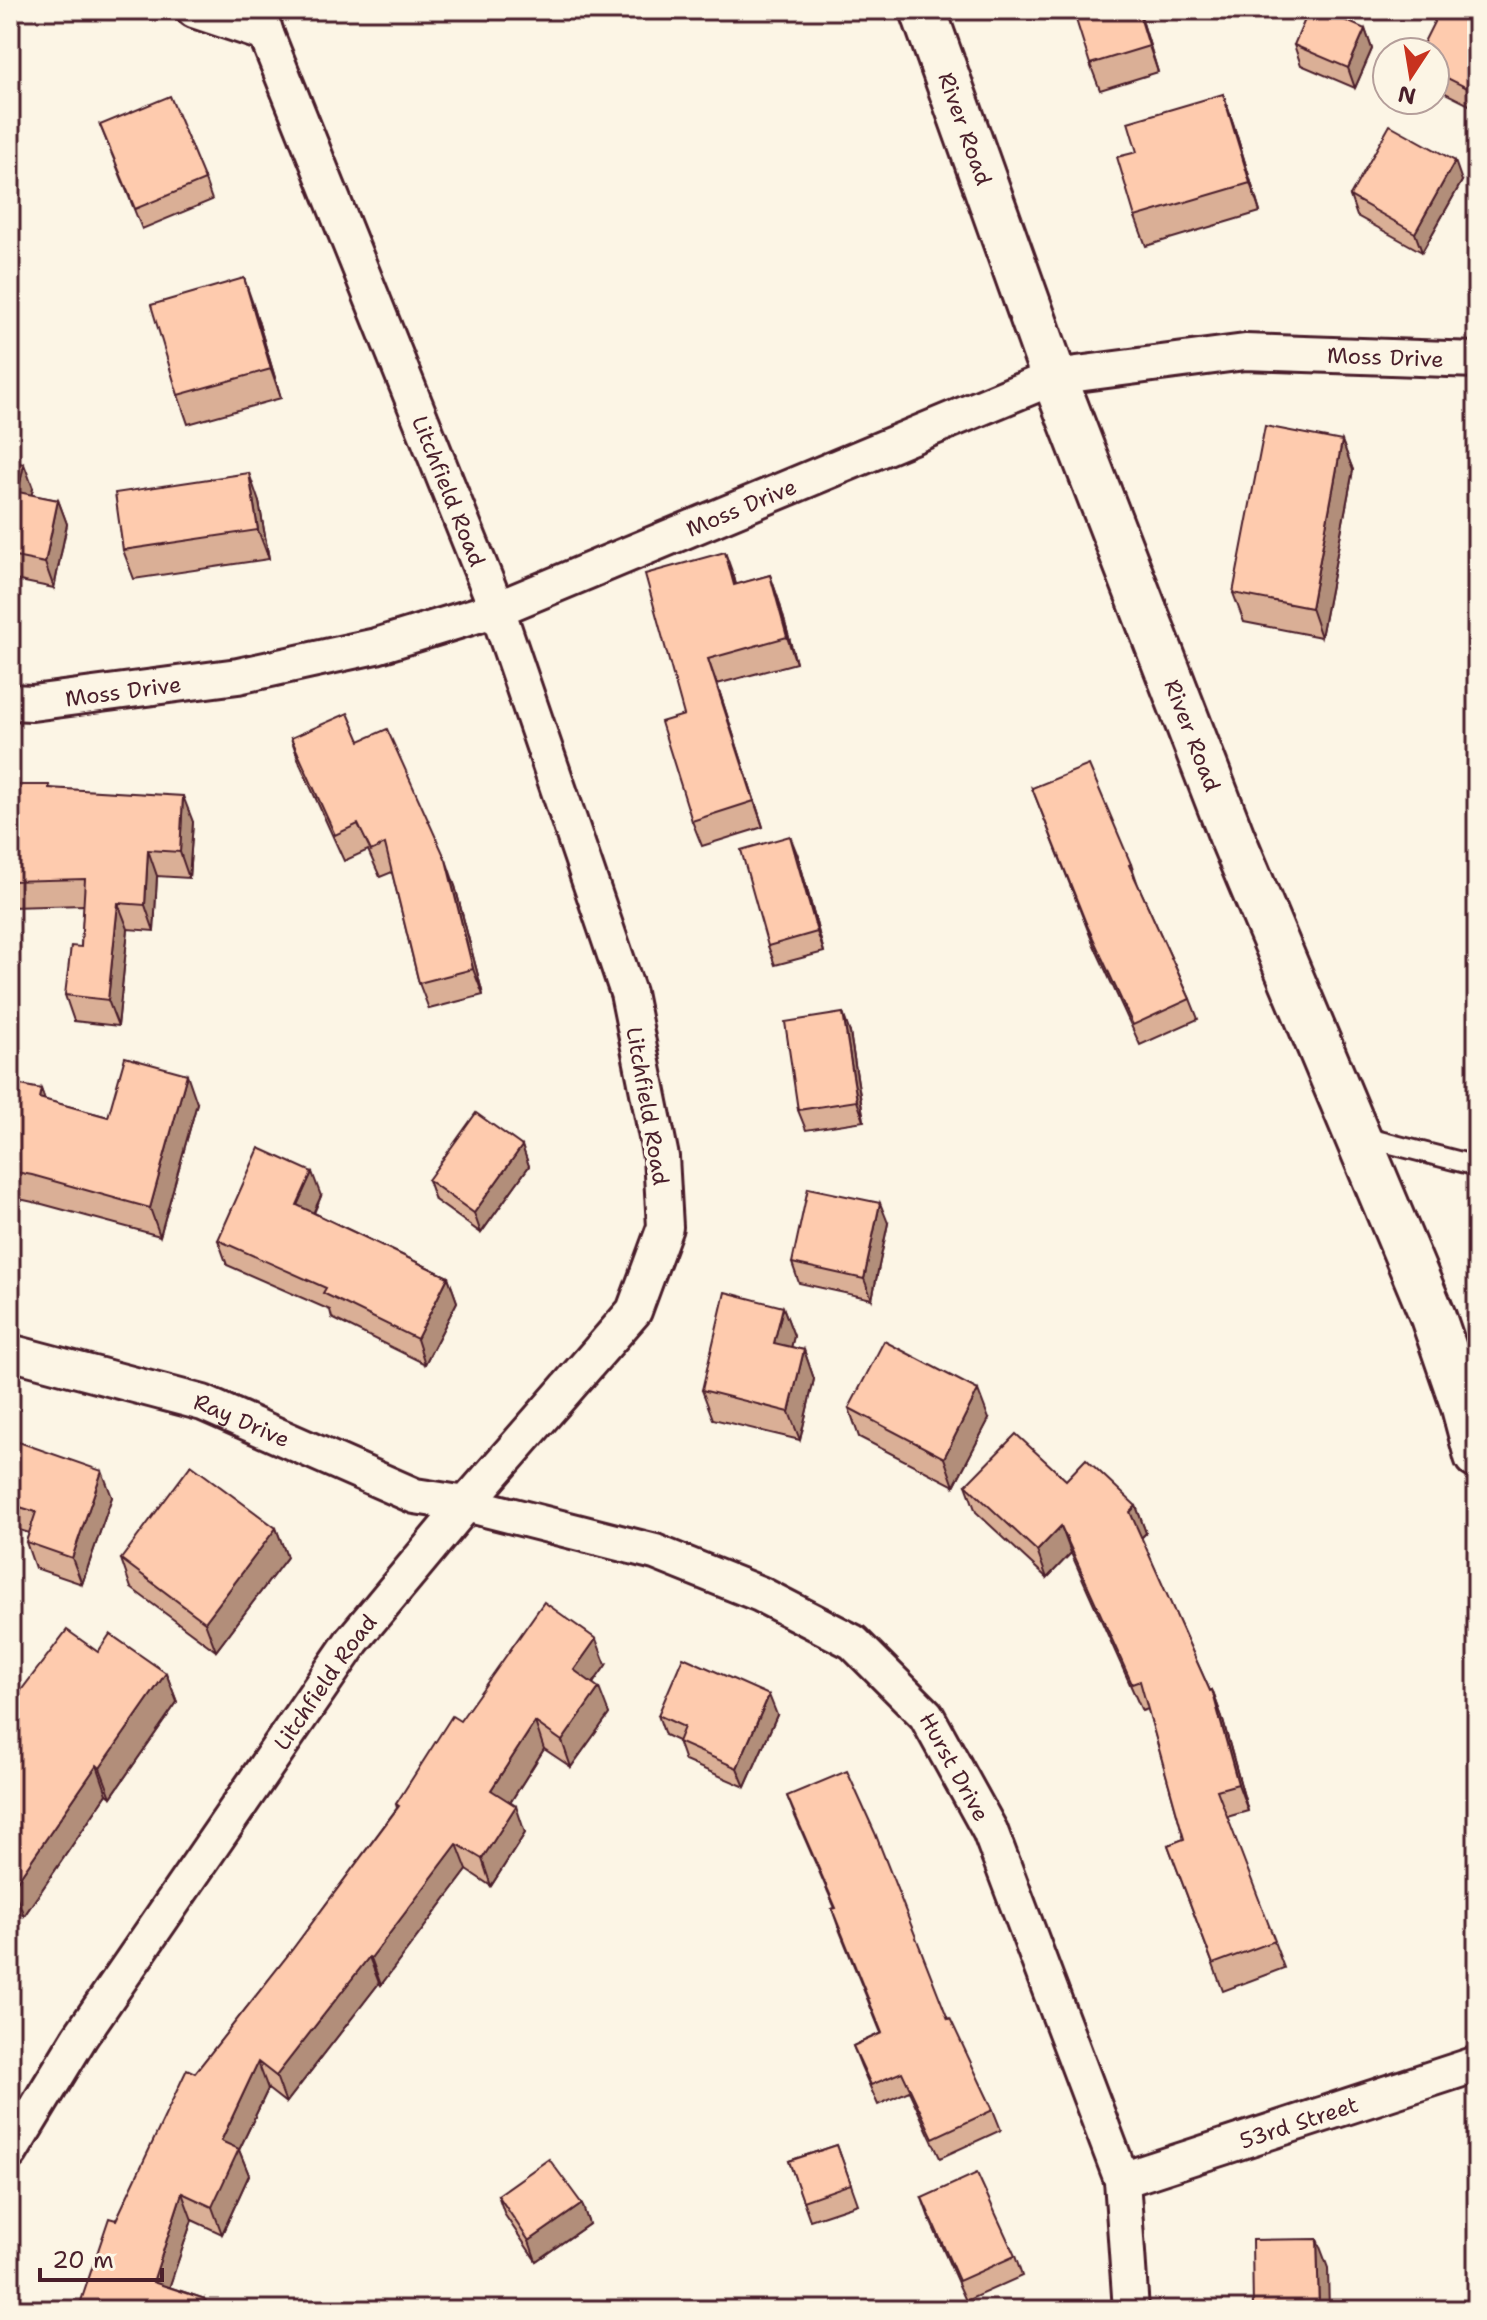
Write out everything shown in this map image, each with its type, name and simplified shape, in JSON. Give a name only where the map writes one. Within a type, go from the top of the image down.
[{"type":"main road","name":"River Road","points":[[923,10],[1054,377],[1232,837],[1433,1317],[1477,1456]]},
{"type":"street","points":[[194,10],[262,22]]},
{"type":"street","name":"Litchfield Road","points":[[10,2152],[80,2037],[352,1641],[634,1311],[665,1227],[661,1157],[628,993],[497,609],[262,22]]},
{"type":"street","name":"Moss Drive","points":[[10,702],[32,703],[238,676],[376,646],[497,609],[1054,377],[1245,352],[1477,360]]},
{"type":"street","name":"Ray Drive","points":[[10,1352],[203,1403],[415,1496],[466,1504]]},
{"type":"street","name":"Hurst Drive","points":[[466,1504],[655,1552],[760,1594],[853,1642],[926,1715],[990,1831],[1122,2180],[1131,2310]]},
{"type":"street","name":"53rd Street","points":[[1122,2180],[1477,2064]]},
{"type":"lane","points":[[1357,1136],[1477,1166]]},
{"type":"building","points":[[1073,10],[1138,10],[1149,46],[1090,64]]},
{"type":"building","points":[[1309,10],[1322,10],[1365,29],[1348,68],[1294,45]]},
{"type":"building","points":[[1440,10],[1477,10],[1477,93],[1451,80],[1451,36],[1427,36]]},
{"type":"building","points":[[1223,94],[1250,183],[1135,217],[1117,157],[1137,152],[1128,122]]},
{"type":"building","points":[[170,96],[205,180],[135,209],[100,125]]},
{"type":"building","points":[[1390,125],[1455,161],[1415,233],[1350,196]]},
{"type":"building","points":[[244,278],[271,369],[178,395],[151,305]]},
{"type":"building","points":[[1265,426],[1342,441],[1311,608],[1233,593]]},
{"type":"building","points":[[10,461],[24,464],[18,492],[58,500],[45,563],[10,556]]},
{"type":"building","points":[[249,473],[258,530],[123,550],[115,493]]},
{"type":"building","points":[[725,552],[734,585],[770,575],[787,637],[708,659],[754,801],[692,821],[661,722],[684,715],[645,574]]},
{"type":"building","points":[[348,713],[360,741],[387,729],[446,860],[473,969],[419,983],[385,844],[371,851],[358,824],[335,835],[291,738]]},
{"type":"building","points":[[1089,765],[1129,865],[1190,999],[1133,1025],[1086,923],[1032,788]]},
{"type":"building","points":[[10,785],[49,785],[49,788],[183,796],[180,852],[148,850],[145,905],[118,903],[108,1000],[65,995],[71,946],[81,947],[85,879],[10,881]]},
{"type":"building","points":[[790,836],[817,932],[768,946],[741,850]]},
{"type":"building","points":[[843,1013],[857,1101],[798,1110],[785,1022]]},
{"type":"building","points":[[125,1057],[187,1074],[150,1208],[10,1171],[10,1083],[41,1089],[39,1098],[108,1117]]},
{"type":"building","points":[[476,1113],[522,1146],[474,1213],[428,1180]]},
{"type":"building","points":[[259,1148],[312,1172],[297,1205],[448,1277],[417,1339],[323,1293],[326,1288],[218,1240]]},
{"type":"building","points":[[808,1188],[880,1203],[864,1279],[792,1263]]},
{"type":"building","points":[[725,1292],[783,1307],[774,1343],[804,1350],[789,1412],[702,1390]]},
{"type":"building","points":[[884,1341],[978,1390],[944,1458],[849,1408]]},
{"type":"building","points":[[1016,1434],[1066,1480],[1086,1459],[1136,1506],[1130,1512],[1212,1690],[1238,1784],[1217,1790],[1275,1941],[1213,1964],[1168,1845],[1184,1839],[1140,1681],[1132,1684],[1061,1526],[1037,1551],[966,1485]]},
{"type":"building","points":[[10,1439],[102,1471],[72,1558],[26,1542],[36,1512],[10,1504]]},
{"type":"building","points":[[191,1465],[276,1528],[205,1622],[121,1559]]},
{"type":"building","points":[[544,1602],[596,1639],[574,1670],[599,1688],[562,1741],[535,1722],[491,1790],[516,1806],[482,1859],[457,1844],[276,2076],[258,2062],[221,2141],[239,2149],[212,2207],[182,2193],[153,2282],[205,2299],[201,2310],[78,2310],[109,2218],[116,2220],[187,2069],[195,2073],[292,1950],[399,1806],[396,1804],[452,1716],[460,1721]]},
{"type":"building","points":[[67,1630],[98,1652],[110,1634],[166,1673],[100,1768],[97,1765],[13,1887],[10,1885],[10,1694],[16,1697]]},
{"type":"building","points":[[683,1657],[769,1695],[737,1768],[678,1742],[684,1727],[658,1715]]},
{"type":"building","points":[[847,1771],[875,1833],[948,2019],[993,2110],[933,2138],[902,2072],[871,2085],[853,2046],[882,2033],[832,1909],[836,1908],[787,1796]]},
{"type":"building","points":[[837,2145],[851,2184],[803,2201],[789,2161]]},
{"type":"building","points":[[549,2159],[582,2204],[529,2241],[498,2195]]},
{"type":"building","points":[[977,2173],[1015,2256],[959,2281],[922,2198]]},
{"type":"building","points":[[1317,2239],[1319,2310],[1253,2310],[1252,2240]]}]
